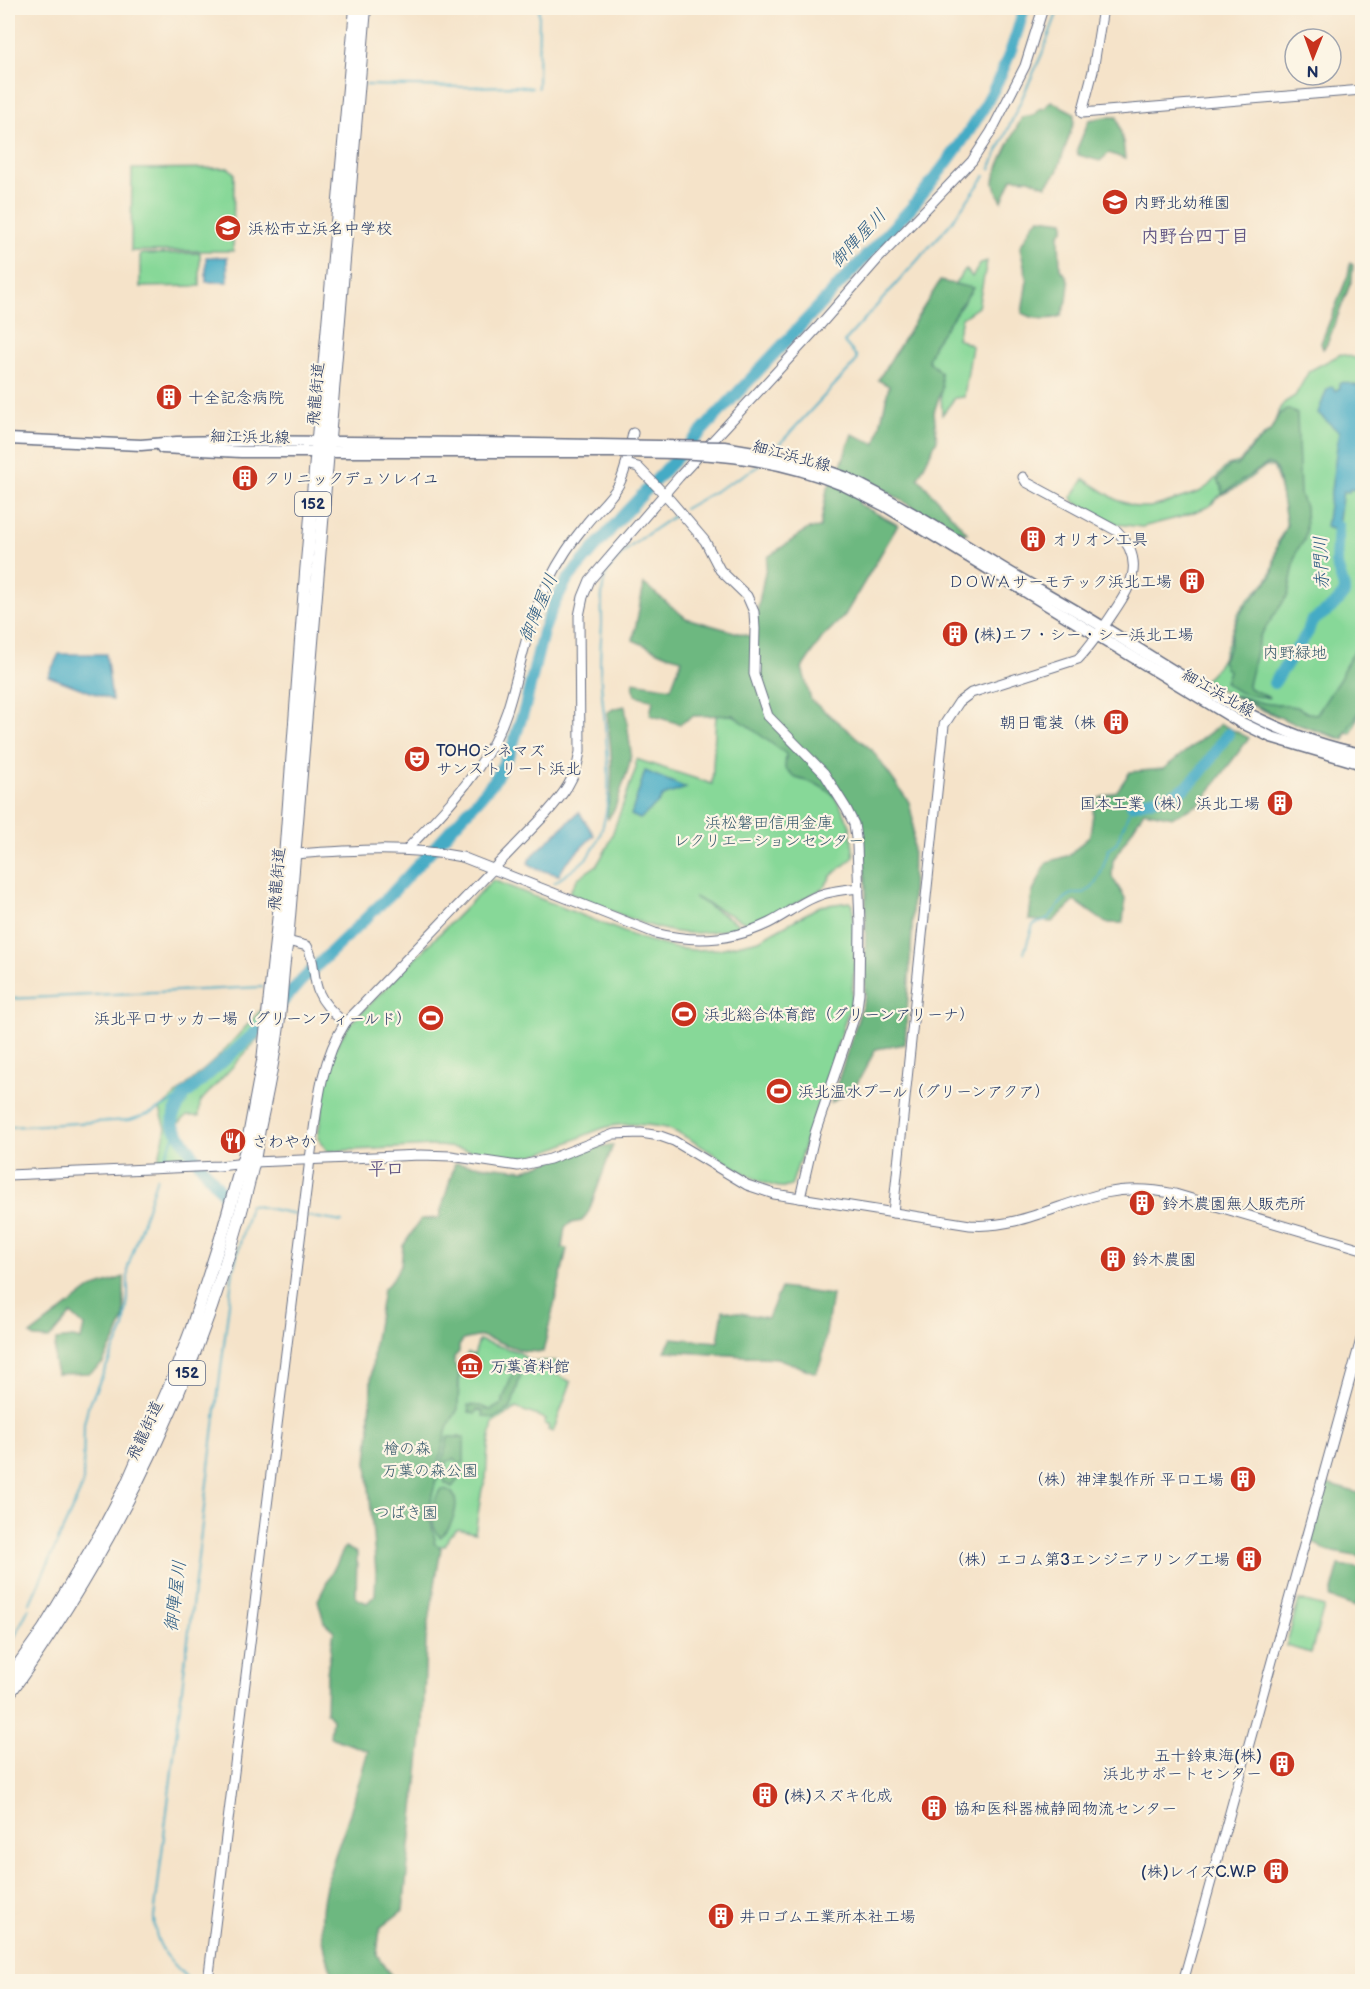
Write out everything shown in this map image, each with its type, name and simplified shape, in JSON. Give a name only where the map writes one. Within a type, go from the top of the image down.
[{"type":"highway","name":"飛龍街道","points":[[322,447],[356,8]]},
{"type":"highway","name":"飛龍街道","points":[[8,1695],[47,1640],[98,1555],[133,1492],[183,1382],[232,1243],[248,1163],[273,1064],[287,941],[306,573],[322,447],[364,8]]},
{"type":"highway","name":"飛龍街道","points":[[8,1681],[44,1629],[104,1528],[127,1484],[191,1331],[248,1163],[290,856]]},
{"type":"main road","name":"細江浜北線","points":[[8,439],[141,445],[211,451],[322,447],[478,447],[728,455],[766,461],[846,482],[1100,632],[1239,709],[1300,737],[1362,754]]},
{"type":"main road","name":"細江浜北線","points":[[1100,632],[1238,721],[1271,737],[1362,765]]},
{"type":"street","points":[[208,1982],[310,1159],[327,1055],[345,1023],[546,814],[571,783],[578,767],[580,752],[579,616],[590,580],[660,491],[820,325],[972,161],[992,132],[1024,66],[1043,8]]},
{"type":"street","points":[[1103,8],[1091,78],[1082,113],[1362,90]]},
{"type":"street","points":[[410,850],[469,781],[491,747],[507,712],[534,616],[547,583],[580,532],[618,487],[633,433]]},
{"type":"street","points":[[626,464],[638,467],[705,541],[720,570],[747,596],[754,612],[754,674],[768,716],[824,773],[854,824],[859,888],[860,972],[857,1009],[815,1133],[800,1198]]},
{"type":"street","points":[[893,1213],[944,725],[958,702],[971,693],[1078,658],[1100,632],[1131,581],[1133,563],[1128,545],[1117,531],[1026,482],[1023,477]]},
{"type":"street","points":[[290,856],[410,850],[462,857],[656,933],[688,939],[707,940],[745,933],[815,897],[830,892],[859,888]]},
{"type":"street","points":[[287,941],[307,946],[312,954],[319,993],[331,1011],[345,1023]]},
{"type":"street","points":[[8,1175],[421,1155],[518,1166],[550,1159],[614,1134],[641,1133],[674,1141],[747,1185],[774,1194],[970,1225],[996,1226],[1105,1193],[1153,1190],[1174,1194],[1362,1249]]},
{"type":"street","points":[[1183,1982],[1362,1336]]},
{"type":"green space","points":[[1051,101],[1074,113],[1074,122],[1057,172],[1046,186],[1029,179],[1012,178],[1002,201],[994,183],[1010,140],[1022,117],[1034,115]]},
{"type":"green space","points":[[1117,117],[1125,159],[1109,153],[1100,161],[1078,155],[1077,149],[1089,120]]},
{"type":"green space","points":[[229,168],[234,173],[233,251],[131,251],[132,169]]},
{"type":"green space","points":[[1040,218],[1064,221],[1064,227],[1059,236],[1060,269],[1067,277],[1069,284],[1067,301],[1061,316],[1046,319],[1022,313],[1027,280],[1020,247],[1033,224]]},
{"type":"green space","points":[[200,253],[200,286],[140,287],[140,254]]},
{"type":"green space","points":[[987,261],[978,307],[962,318],[957,338],[972,346],[964,397],[955,398],[942,415],[940,372],[928,360],[934,344],[972,289],[954,284],[966,269],[972,277],[981,263]]},
{"type":"green space","points":[[1350,263],[1353,265],[1352,279],[1323,349],[1321,343],[1348,275]]},
{"type":"green space","points":[[940,281],[973,288],[934,344],[928,360],[940,372],[942,388],[934,412],[937,440],[918,478],[967,533],[956,534],[862,476],[859,504],[898,525],[845,615],[822,638],[802,668],[811,700],[872,750],[909,802],[913,820],[912,932],[905,1044],[876,1049],[854,1089],[831,1103],[865,997],[866,883],[863,849],[851,804],[816,784],[796,778],[785,768],[786,754],[733,715],[693,716],[680,724],[650,715],[653,700],[635,695],[633,682],[671,688],[682,659],[633,640],[644,584],[686,618],[752,637],[768,557],[808,529],[820,528],[827,489],[840,468],[852,434],[876,444],[889,386],[878,380]]},
{"type":"green space","name":"内野緑地","points":[[1341,354],[1362,360],[1362,709],[1351,733],[1347,732],[1344,740],[1272,714],[1204,680],[1218,666],[1242,607],[1269,577],[1272,569],[1286,521],[1282,496],[1273,467],[1266,466],[1239,486],[1219,496],[1210,506],[1181,517],[1142,527],[1117,524],[1074,502],[1072,497],[1084,479],[1117,500],[1137,507],[1163,504],[1199,492],[1228,465],[1240,462],[1252,446],[1272,429],[1280,408],[1295,396],[1309,371]]},
{"type":"green space","points":[[1289,409],[1297,414],[1300,494],[1305,507],[1306,532],[1304,541],[1297,550],[1288,595],[1260,636],[1248,685],[1249,688],[1270,698],[1235,690],[1225,682],[1229,671],[1222,660],[1229,649],[1233,629],[1243,609],[1272,576],[1278,545],[1287,525],[1277,471],[1273,465],[1267,464],[1222,494],[1222,487],[1217,480],[1231,465],[1237,466],[1270,432],[1279,414]]},
{"type":"green space","points":[[1362,630],[1364,676],[1362,702],[1359,712],[1343,739],[1288,721],[1235,695],[1263,703],[1297,707],[1308,713],[1317,714],[1341,677],[1358,645]]},
{"type":"green space","name":"浜松磐田信用金庫 レクリエーションセンター","points":[[717,698],[820,774],[850,826],[854,857],[831,876],[824,888],[769,918],[750,925],[694,897],[742,926],[718,931],[676,932],[650,926],[569,893],[578,878],[597,865],[608,846],[636,768],[636,759],[712,784]]},
{"type":"green space","points":[[625,706],[631,753],[615,808],[608,819],[612,771],[607,713]]},
{"type":"green space","points":[[1221,724],[1249,738],[1200,804],[1173,817],[1144,811],[1113,860],[1112,877],[1125,898],[1123,923],[1106,923],[1075,901],[1052,922],[1029,920],[1032,894],[1047,862],[1070,855],[1090,835],[1095,800],[1117,791],[1130,772],[1163,769]]},
{"type":"green space","points":[[493,880],[639,938],[674,948],[694,950],[719,949],[759,940],[820,906],[850,902],[853,905],[854,970],[851,1003],[791,1186],[778,1187],[763,1182],[675,1132],[661,1127],[640,1125],[607,1127],[541,1153],[517,1157],[495,1156],[442,1146],[327,1151],[318,1137],[327,1071],[334,1049],[349,1025]]},
{"type":"green space","points":[[262,1009],[260,1037],[200,1102],[199,1116],[187,1116],[177,1125],[188,1158],[158,1161],[166,1128],[160,1109],[218,1057]]},
{"type":"green space","points":[[613,1145],[589,1211],[582,1221],[565,1227],[562,1248],[567,1249],[543,1352],[524,1351],[481,1336],[463,1340],[459,1346],[459,1352],[454,1357],[454,1363],[459,1372],[458,1409],[447,1428],[439,1463],[440,1475],[430,1503],[434,1543],[441,1548],[426,1640],[423,1727],[403,1910],[380,1928],[377,1955],[395,1981],[336,1981],[327,1958],[323,1937],[324,1896],[328,1876],[368,1751],[330,1737],[332,1719],[326,1712],[327,1673],[334,1631],[324,1622],[318,1600],[345,1547],[357,1553],[356,1598],[367,1603],[375,1595],[376,1572],[367,1463],[374,1345],[383,1290],[401,1265],[403,1246],[421,1219],[439,1218],[455,1163],[525,1170],[587,1148]]},
{"type":"green space","points":[[124,1277],[124,1318],[102,1364],[90,1373],[57,1374],[54,1361],[56,1340],[73,1338],[81,1340],[84,1326],[71,1314],[49,1339],[35,1338],[30,1335],[92,1288]]},
{"type":"green space","points":[[781,1288],[832,1295],[822,1359],[816,1373],[777,1358],[665,1351],[672,1338],[718,1342],[723,1310],[768,1318]]},
{"type":"green space","name":"万葉の森公園","points":[[479,1340],[519,1352],[529,1361],[556,1361],[554,1373],[571,1382],[553,1432],[548,1430],[549,1426],[544,1424],[546,1419],[516,1408],[493,1423],[488,1447],[486,1479],[482,1489],[475,1533],[458,1529],[449,1536],[445,1546],[386,1544],[370,1429],[370,1410],[454,1415],[459,1388],[459,1368],[468,1353],[474,1355]]},
{"type":"green space","points":[[497,1362],[522,1371],[511,1408],[494,1419],[483,1416],[483,1411],[477,1410],[475,1414],[469,1412],[468,1405],[490,1410],[503,1404],[513,1373],[499,1367],[495,1368],[494,1365]]},
{"type":"green space","points":[[448,1437],[464,1437],[464,1463],[459,1464],[454,1459],[447,1461],[446,1473],[457,1474],[460,1477],[452,1487],[445,1483],[442,1463]]},
{"type":"green space","points":[[1327,1484],[1362,1494],[1362,1557],[1327,1551],[1306,1538]]},
{"type":"green space","points":[[442,1489],[450,1491],[456,1503],[453,1519],[440,1537],[434,1526],[432,1513],[435,1500]]},
{"type":"green space","points":[[1339,1565],[1362,1569],[1362,1585],[1356,1607],[1330,1598]]},
{"type":"green space","points":[[1299,1600],[1324,1607],[1311,1653],[1286,1646]]},
{"type":"water","points":[[206,257],[227,257],[228,282],[206,282]]},
{"type":"water","points":[[1343,382],[1362,387],[1362,491],[1350,489],[1349,492],[1343,491],[1338,526],[1331,529],[1326,527],[1339,432],[1318,413],[1327,389],[1332,386],[1335,391]]},
{"type":"water","points":[[59,654],[106,654],[112,700],[48,676]]},
{"type":"water","points":[[645,771],[686,788],[663,796],[640,819],[631,815]]},
{"type":"water","points":[[579,812],[594,835],[566,863],[559,875],[537,869],[528,863],[530,858]]},
{"type":"waterway","points":[[538,88],[539,8]]},
{"type":"waterway","name":"御陣屋川","points":[[226,1197],[173,1125],[174,1114],[184,1096],[256,1032],[300,982],[393,892],[494,781],[511,750],[525,707],[543,632],[567,580],[625,513],[911,208],[980,115],[1005,65],[1024,8]]},
{"type":"waterway","points":[[990,169],[1042,54],[1059,8]]},
{"type":"waterway","points":[[365,85],[532,88]]},
{"type":"waterway","points":[[773,451],[855,363],[857,357],[844,342],[950,224],[985,176]]},
{"type":"waterway","points":[[684,509],[759,466]]},
{"type":"waterway","points":[[554,883],[578,866],[590,854],[600,834],[606,812],[608,762],[600,665],[603,584],[609,569],[625,551],[675,515]]},
{"type":"waterway","name":"赤門川","points":[[1274,683],[1308,632],[1311,622],[1331,608],[1344,594],[1336,562],[1338,526]]},
{"type":"waterway","points":[[1132,805],[1169,796],[1183,789],[1198,776],[1228,734]]},
{"type":"waterway","points":[[1024,953],[1033,925],[1046,920],[1066,898],[1092,888],[1101,873],[1109,849],[1117,842],[1129,812]]},
{"type":"waterway","points":[[8,999],[262,987]]},
{"type":"waterway","name":"御陣屋川","points":[[288,990],[294,991]]},
{"type":"waterway","points":[[8,1127],[130,1120],[151,1113],[184,1096]]},
{"type":"waterway","points":[[164,1158],[177,1131]]},
{"type":"waterway","points":[[30,1603],[83,1482],[84,1423],[88,1407],[124,1328],[128,1298],[128,1267],[157,1177]]},
{"type":"waterway","name":"御陣屋川","points":[[191,1982],[165,1953],[157,1938],[154,1918],[233,1270],[250,1205],[301,1215]]},
{"type":"waterway","points":[[307,1216],[342,1222]]},
{"type":"waterway","points":[[8,1650],[29,1608]]},
{"type":"place","name":"内野北幼稚園","points":[[1115,202]]},
{"type":"place","name":"浜松市立浜名中学校","points":[[228,228]]},
{"type":"place","name":"十全記念病院","points":[[169,397]]},
{"type":"place","name":"クリニックデュソレイユ","points":[[245,478]]},
{"type":"place","name":"オリオン工具","points":[[1033,539]]},
{"type":"place","name":"ＤＯＷＡサーモテック浜北工場","points":[[1192,581]]},
{"type":"place","name":"(株)エフ・シー・シー浜北工場","points":[[955,634]]},
{"type":"place","name":"朝日電装（株","points":[[1116,722]]},
{"type":"place","name":"TOHOシネマズ サンストリート浜北","points":[[417,759]]},
{"type":"place","name":"国本工業（株） 浜北工場","points":[[1280,803]]},
{"type":"place","name":"浜北総合体育館（グリーンアリーナ）","points":[[684,1014]]},
{"type":"place","name":"浜北平口サッカー場（グリーンフィールド）","points":[[431,1018]]},
{"type":"place","name":"浜北温水プール（グリーンアクア）","points":[[779,1091]]},
{"type":"place","name":"さわやか","points":[[233,1141]]},
{"type":"place","name":"鈴木農園無人販売所","points":[[1142,1203]]},
{"type":"place","name":"鈴木農園","points":[[1113,1259]]},
{"type":"place","name":"万葉資料館","points":[[470,1366]]},
{"type":"place","name":"（株）神津製作所 平口工場","points":[[1243,1479]]},
{"type":"place","name":"（株）エコム第3エンジニアリング工場","points":[[1249,1559]]},
{"type":"place","name":"五十鈴東海(株) 浜北サポートセンター","points":[[1282,1764]]},
{"type":"place","name":"(株)スズキ化成","points":[[765,1795]]},
{"type":"place","name":"協和医科器械静岡物流センター","points":[[934,1808]]},
{"type":"place","name":"(株)レイズC.W.P","points":[[1276,1871]]},
{"type":"place","name":"井口ゴム工業所本社工場","points":[[721,1916]]},
{"type":"district","name":"内野台四丁目","points":[[1195,236]]},
{"type":"district","name":"平口","points":[[386,1169]]},
{"type":"park label","name":"檜の森","points":[[407,1448]]},
{"type":"park label","name":"つばき園","points":[[406,1512]]}]
